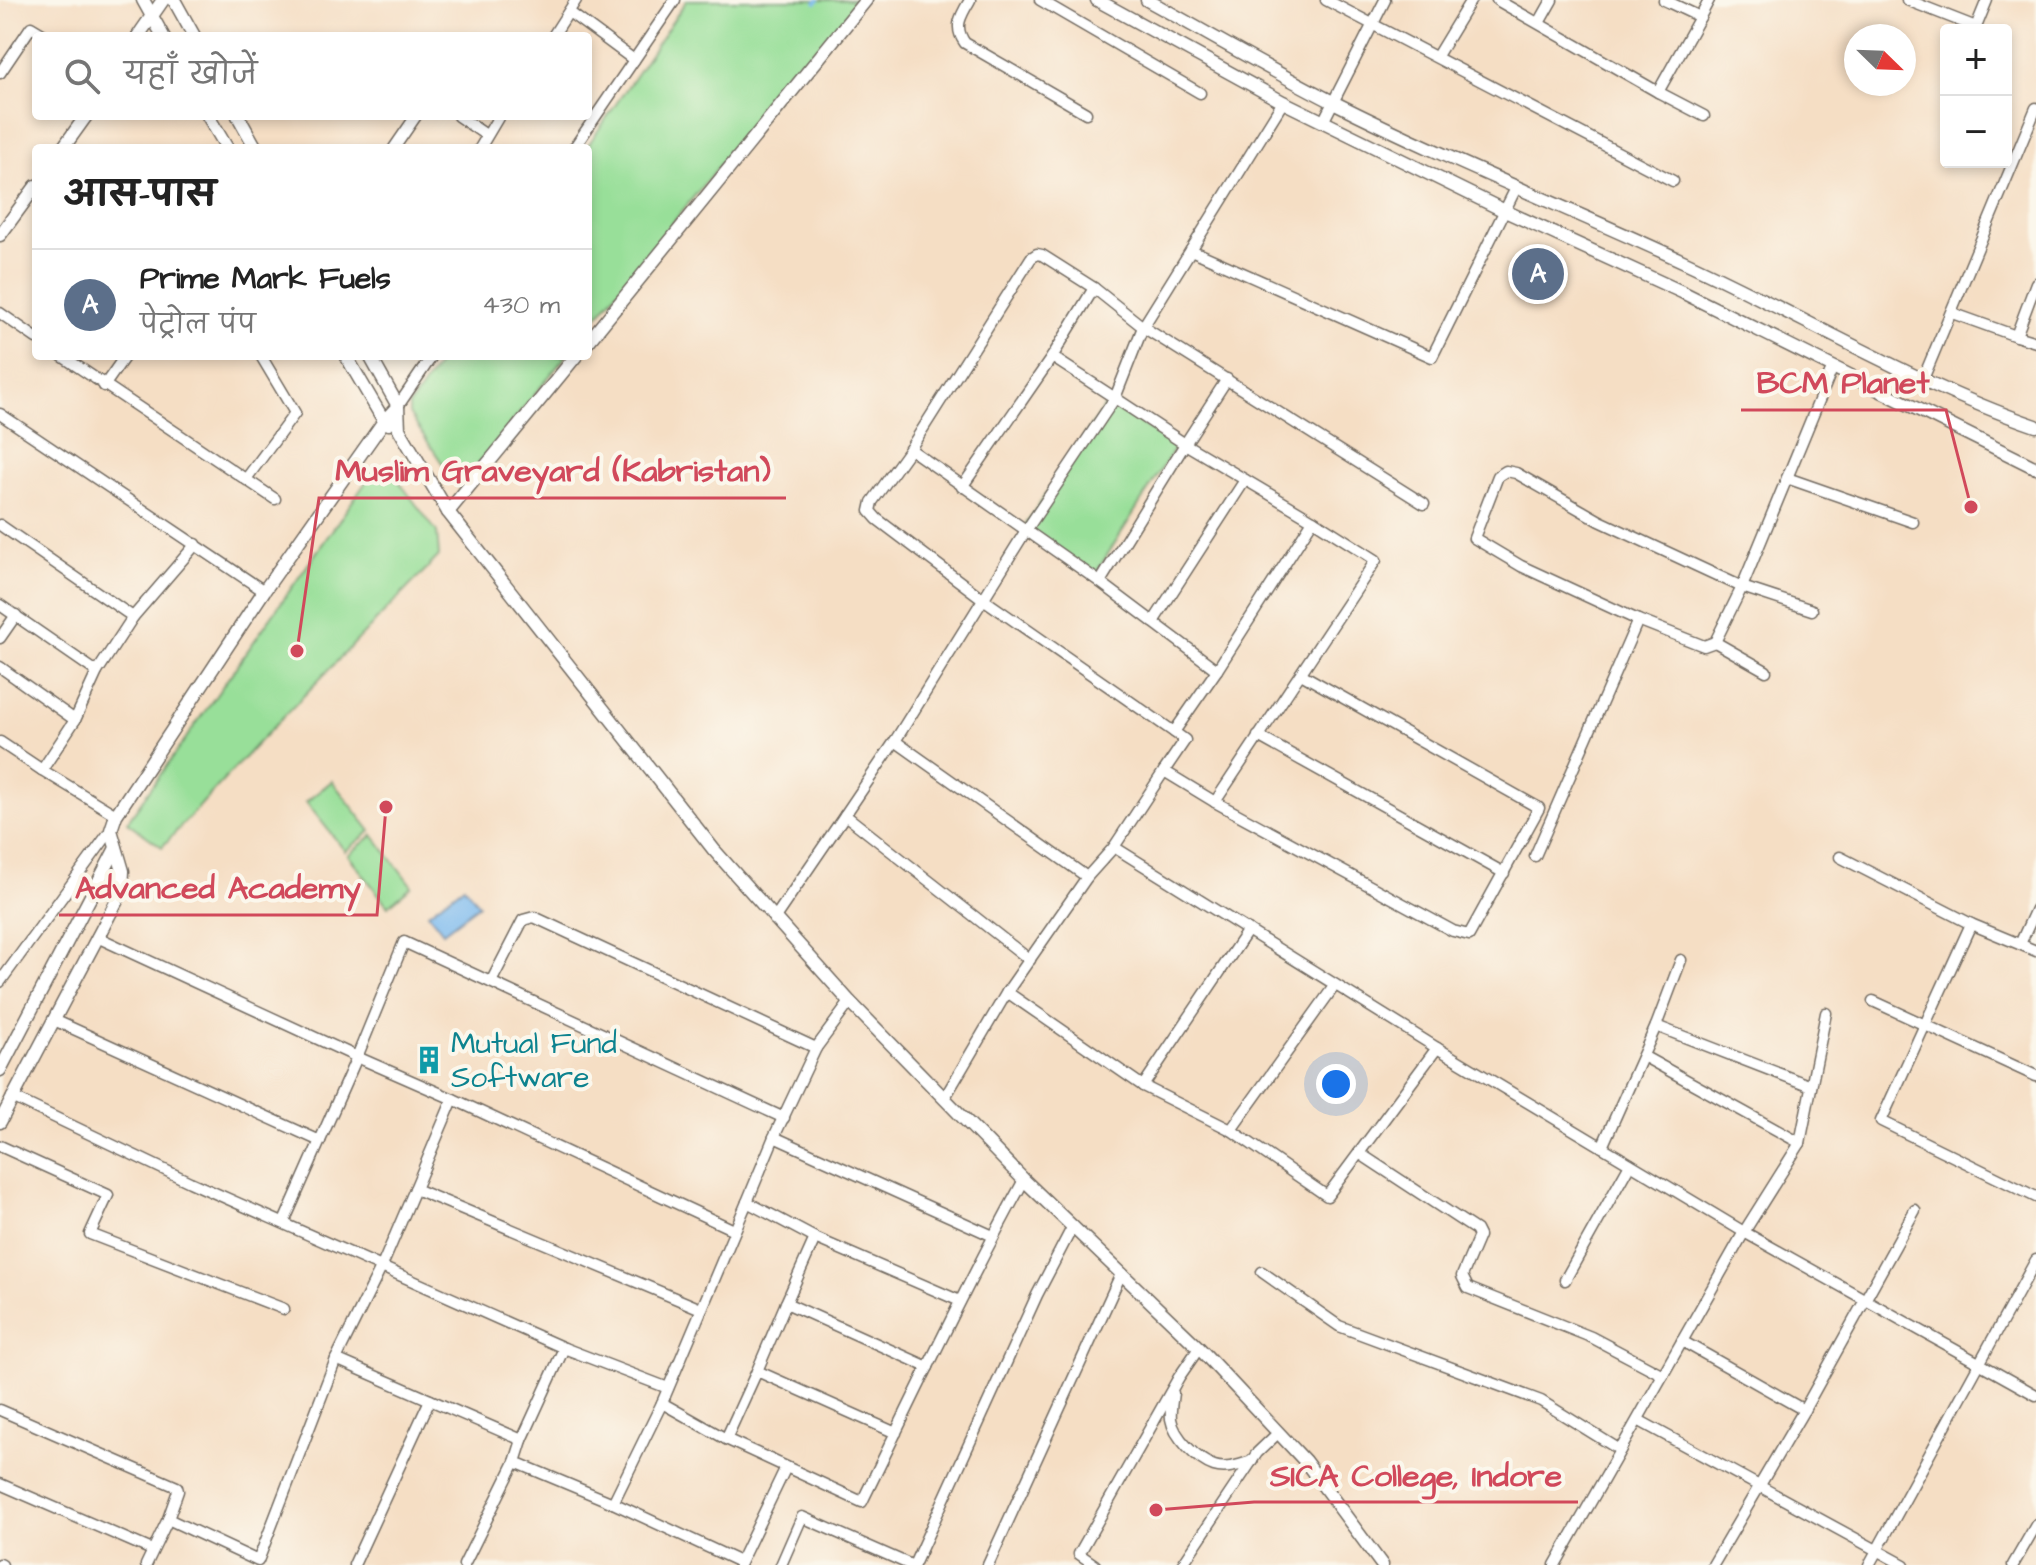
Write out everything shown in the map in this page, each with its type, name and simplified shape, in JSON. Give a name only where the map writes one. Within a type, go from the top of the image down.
[{"type":"street","points":[[143,0],[161,32]]},
{"type":"street","points":[[140,32],[163,0]]},
{"type":"street","points":[[174,0],[192,32]]},
{"type":"street","points":[[556,32],[576,0]]},
{"type":"street","points":[[592,114],[675,0]]},
{"type":"street","points":[[592,337],[866,0]]},
{"type":"street","points":[[970,0],[958,26],[965,43],[1086,113]]},
{"type":"street","points":[[1040,0],[1200,93]]},
{"type":"street","points":[[1097,0],[1323,122],[1505,211],[1682,292],[2036,468]]},
{"type":"street","points":[[1147,0],[1332,101],[1516,188],[1686,262],[1923,379],[2036,426]]},
{"type":"street","points":[[1326,0],[1673,181]]},
{"type":"street","points":[[1323,122],[1385,0]]},
{"type":"street","points":[[1437,56],[1471,0]]},
{"type":"street","points":[[1497,0],[1704,116]]},
{"type":"street","points":[[1539,23],[1552,0]]},
{"type":"street","points":[[1664,0],[1700,17]]},
{"type":"street","points":[[1658,92],[1709,0]]},
{"type":"street","points":[[1907,0],[1976,27],[1987,0]]},
{"type":"street","points":[[569,12],[634,60]]},
{"type":"street","points":[[0,73],[31,27],[39,32]]},
{"type":"street","points":[[774,919],[895,741],[1025,532],[1115,398],[1143,327],[1283,102]]},
{"type":"street","points":[[1923,379],[2036,108]]},
{"type":"street","points":[[66,144],[83,120]]},
{"type":"street","points":[[210,120],[225,144]]},
{"type":"street","points":[[240,120],[254,144]]},
{"type":"street","points":[[397,144],[413,120]]},
{"type":"street","points":[[464,120],[486,135]]},
{"type":"street","points":[[482,144],[496,120]]},
{"type":"street","points":[[576,144],[589,120]]},
{"type":"street","points":[[1191,250],[1432,357],[1516,188]]},
{"type":"street","points":[[0,235],[32,191]]},
{"type":"street","points":[[1584,248],[1596,223]]},
{"type":"street","points":[[944,1099],[1007,992],[1087,877],[1114,847],[1185,740],[983,599],[870,511],[872,502],[910,449],[1031,258],[1042,255],[1094,288],[1143,327],[1424,504]]},
{"type":"street","points":[[2016,336],[2036,283]]},
{"type":"street","points":[[962,487],[1052,357],[1094,288]]},
{"type":"street","points":[[0,313],[32,335]]},
{"type":"street","points":[[1952,313],[2036,342]]},
{"type":"street","points":[[1052,357],[1185,444],[1376,560],[1215,802]]},
{"type":"street","points":[[68,360],[275,499]]},
{"type":"street","points":[[104,386],[122,360]]},
{"type":"street","points":[[246,479],[295,413],[263,360]]},
{"type":"street","points":[[348,360],[384,421],[399,429]]},
{"type":"street","points":[[372,360],[398,406],[399,429],[448,512],[714,850],[850,1002],[1024,1180],[1199,1348],[1305,1461],[1382,1565]]},
{"type":"street","points":[[0,982],[111,830],[116,815],[264,591],[429,360]]},
{"type":"street","points":[[448,512],[573,360]]},
{"type":"street","points":[[1812,610],[1742,587],[1600,521],[1516,473],[1506,471],[1498,476],[1474,538],[1521,566],[1638,620],[1704,646],[1715,642],[1742,587],[1832,369]]},
{"type":"street","points":[[1100,582],[1227,379]]},
{"type":"street","points":[[0,414],[264,591]]},
{"type":"street","points":[[910,449],[1100,582],[1217,670]]},
{"type":"street","points":[[1787,478],[1913,522]]},
{"type":"street","points":[[1153,622],[1245,480]]},
{"type":"street","points":[[1174,732],[1313,520]]},
{"type":"street","points":[[0,525],[133,617]]},
{"type":"street","points":[[42,770],[75,720],[97,672],[133,617],[196,544]]},
{"type":"street","points":[[0,605],[97,672]]},
{"type":"street","points":[[0,638],[16,615]]},
{"type":"street","points":[[1535,856],[1638,620]]},
{"type":"street","points":[[1715,642],[1766,671]]},
{"type":"street","points":[[0,667],[75,720]]},
{"type":"street","points":[[1164,771],[1215,802],[1453,931],[1469,935],[1539,808],[1301,674]]},
{"type":"street","points":[[1258,736],[1504,873]]},
{"type":"street","points":[[895,741],[1087,877]]},
{"type":"street","points":[[2,747],[116,815]]},
{"type":"street","points":[[845,815],[1030,960]]},
{"type":"street","points":[[0,1122],[122,891],[123,871],[111,830]]},
{"type":"street","points":[[1114,847],[1437,1048],[1744,1232],[2036,1395]]},
{"type":"street","points":[[0,1070],[116,848]]},
{"type":"street","points":[[1840,857],[1971,924],[2036,951]]},
{"type":"street","points":[[2020,944],[2036,909]]},
{"type":"street","points":[[491,982],[516,929],[523,920],[534,917],[816,1048]]},
{"type":"street","points":[[1971,924],[1881,1121],[2036,1197]]},
{"type":"street","points":[[1143,1086],[1248,930]]},
{"type":"street","points":[[97,937],[734,1230]]},
{"type":"street","points":[[284,1222],[404,942],[784,1118]]},
{"type":"street","points":[[1602,1147],[1656,1026],[1681,960]]},
{"type":"street","points":[[1231,1130],[1335,985]]},
{"type":"street","points":[[1007,992],[1143,1086],[1231,1130],[1327,1196],[1437,1048]]},
{"type":"street","points":[[1873,1001],[2036,1076]]},
{"type":"street","points":[[613,1503],[662,1403],[774,1137],[816,1048],[850,1002]]},
{"type":"street","points":[[1555,1565],[1744,1232],[1800,1143],[1826,1013]]},
{"type":"street","points":[[54,1020],[320,1141]]},
{"type":"street","points":[[1656,1026],[1811,1086]]},
{"type":"street","points":[[1643,1056],[1800,1143]]},
{"type":"street","points":[[12,1097],[190,1182],[564,1348],[668,1388]]},
{"type":"street","points":[[168,1519],[262,1563],[336,1359],[382,1266],[453,1099]]},
{"type":"street","points":[[774,1137],[993,1236]]},
{"type":"street","points":[[0,1146],[108,1195],[90,1234],[284,1309]]},
{"type":"street","points":[[1359,1153],[1476,1230],[1478,1243],[1462,1276],[1468,1288],[1591,1337],[1663,1375]]},
{"type":"street","points":[[1565,1280],[1630,1164]]},
{"type":"street","points":[[662,1403],[726,1439],[862,1502],[960,1301],[1024,1180]]},
{"type":"street","points":[[415,1189],[701,1309]]},
{"type":"street","points":[[747,1202],[815,1238],[960,1301]]},
{"type":"street","points":[[1713,1565],[1804,1410],[1915,1210]]},
{"type":"street","points":[[781,1565],[802,1517],[912,1565],[1037,1295],[1073,1226]]},
{"type":"street","points":[[726,1439],[815,1238]]},
{"type":"street","points":[[1869,1565],[2036,1260]]},
{"type":"street","points":[[1262,1272],[1339,1326],[1541,1401],[1620,1450]]},
{"type":"street","points":[[988,1565],[1121,1274]]},
{"type":"street","points":[[786,1303],[928,1367]]},
{"type":"street","points":[[1682,1341],[1804,1410]]},
{"type":"street","points":[[464,1565],[515,1462],[564,1348]]},
{"type":"street","points":[[1095,1565],[1079,1554],[1199,1348]]},
{"type":"street","points":[[336,1359],[522,1440]]},
{"type":"street","points":[[757,1371],[896,1433]]},
{"type":"street","points":[[1173,1388],[1171,1420],[1180,1439],[1195,1454],[1214,1466],[1233,1467],[1252,1461]]},
{"type":"street","points":[[354,1565],[430,1400]]},
{"type":"street","points":[[0,1410],[173,1484],[178,1491],[146,1565]]},
{"type":"street","points":[[1638,1420],[1904,1565]]},
{"type":"street","points":[[1182,1565],[1252,1461],[1278,1433]]},
{"type":"street","points":[[515,1462],[613,1503],[739,1563],[786,1467]]},
{"type":"street","points":[[0,1484],[152,1550]]},
{"type":"street","points":[[2013,1565],[2036,1525]]},
{"type":"green space","points":[[687,0],[860,0],[751,126],[592,323],[592,144],[589,144]]},
{"type":"green space","points":[[441,360],[563,360],[459,488],[409,414],[409,406]]},
{"type":"green space","points":[[1107,402],[1176,446],[1094,576],[1023,528]]},
{"type":"green space","points":[[388,467],[437,532],[439,556],[162,847],[127,822],[373,472],[381,476]]},
{"type":"green space","points":[[332,781],[371,831],[345,851],[306,802]]},
{"type":"green space","points":[[373,835],[412,886],[388,906],[348,855]]},
{"type":"water","points":[[464,886],[479,905],[443,932],[428,913]]},
{"type":"place","name":"Prime Mark Fuels","points":[[1538,274]]},
{"type":"place","name":"BCM Planet","points":[[1971,507]]},
{"type":"place","name":"Muslim Graveyard (Kabristan)","points":[[297,651]]},
{"type":"place","name":"Advanced Academy","points":[[386,807]]},
{"type":"place","name":"Mutual Fund Software","points":[[429,1060]]},
{"type":"place","name":"SICA College, Indore","points":[[1156,1510]]}]
